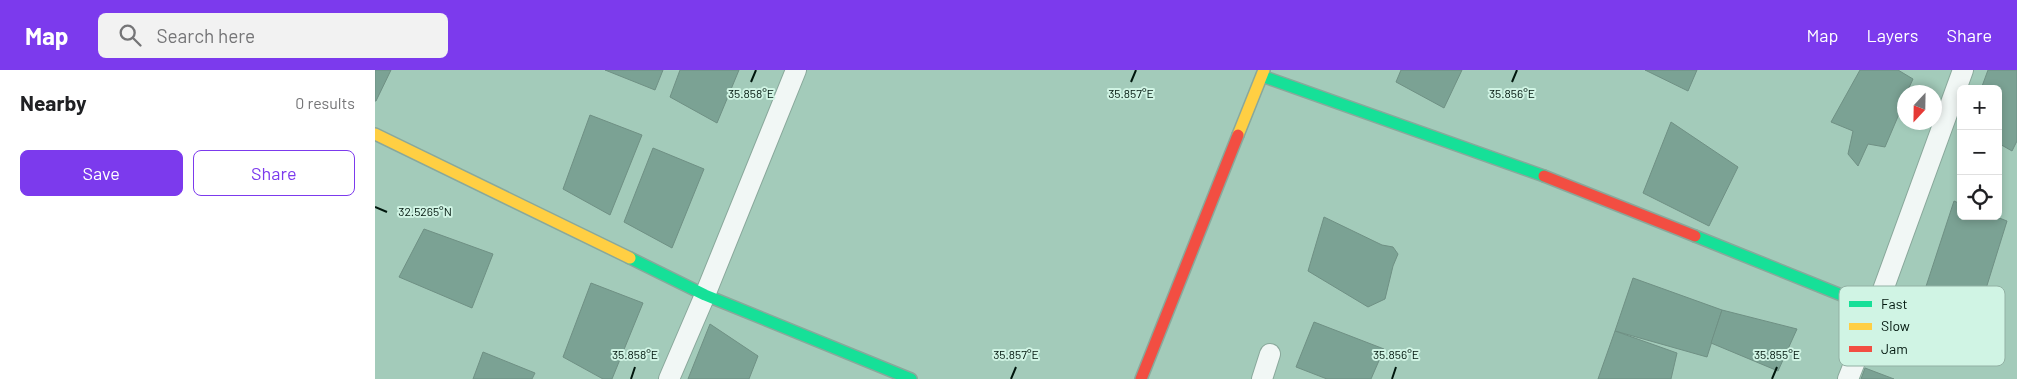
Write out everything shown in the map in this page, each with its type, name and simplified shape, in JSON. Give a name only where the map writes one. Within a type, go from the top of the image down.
[{"type":"street","points":[[669,379],[796,70]]},
{"type":"street","points":[[1884,286],[1963,70]]},
{"type":"street","points":[[1141,379],[1263,73],[1569,185],[1839,294]]},
{"type":"street","points":[[375,134],[705,295],[911,379]]},
{"type":"street","points":[[1261,379],[1270,354]]},
{"type":"street","points":[[1848,379],[1853,366]]},
{"type":"building","points":[[375,70],[391,70],[376,101],[375,101]]},
{"type":"building","points":[[605,70],[663,70],[655,90]]},
{"type":"building","points":[[680,70],[739,70],[717,123],[670,97]]},
{"type":"building","points":[[1401,70],[1462,70],[1444,108],[1396,82]]},
{"type":"building","points":[[1645,70],[1697,70],[1688,91]]},
{"type":"building","points":[[1860,70],[1898,70],[1913,79],[1910,85],[1897,85],[1897,119],[1885,147],[1868,144],[1858,166],[1848,154],[1853,131],[1831,122]]},
{"type":"building","points":[[1988,70],[2017,70],[2017,141],[2012,151],[2002,145],[2002,85],[1982,85]]},
{"type":"building","points":[[590,115],[642,135],[610,215],[563,189]]},
{"type":"building","points":[[1671,122],[1738,167],[1709,226],[1643,193]]},
{"type":"building","points":[[653,148],[704,169],[672,248],[624,222]]},
{"type":"building","points":[[1954,201],[1957,202],[1957,220],[2002,219],[2007,221],[1987,286],[1926,286]]},
{"type":"building","points":[[1324,217],[1382,245],[1393,247],[1398,254],[1385,299],[1368,307],[1308,271]]},
{"type":"building","points":[[424,229],[493,254],[472,308],[399,277]]},
{"type":"building","points":[[1633,278],[1722,310],[1707,357],[1615,331]]},
{"type":"building","points":[[591,283],[643,303],[612,379],[603,379],[563,357]]},
{"type":"building","points":[[1722,310],[1797,329],[1778,371],[1711,343]]},
{"type":"building","points":[[1314,322],[1384,349],[1371,379],[1327,379],[1296,367]]},
{"type":"building","points":[[710,324],[758,356],[749,379],[688,379]]},
{"type":"building","points":[[1615,331],[1677,353],[1671,379],[1598,379]]},
{"type":"building","points":[[483,352],[535,373],[532,379],[473,379]]},
{"type":"building","points":[[1865,368],[1894,379],[1861,379]]},
{"type":"traffic: fast","points":[[1262,76],[1544,176]]},
{"type":"traffic: fast","points":[[1695,236],[1839,294]]},
{"type":"traffic: fast","points":[[630,258],[705,295],[911,379]]},
{"type":"traffic: slow","points":[[1238,135],[1264,70]]},
{"type":"traffic: slow","points":[[375,134],[630,258]]},
{"type":"traffic: jam","points":[[1141,379],[1238,135]]},
{"type":"traffic: jam","points":[[1544,176],[1695,236]]}]
